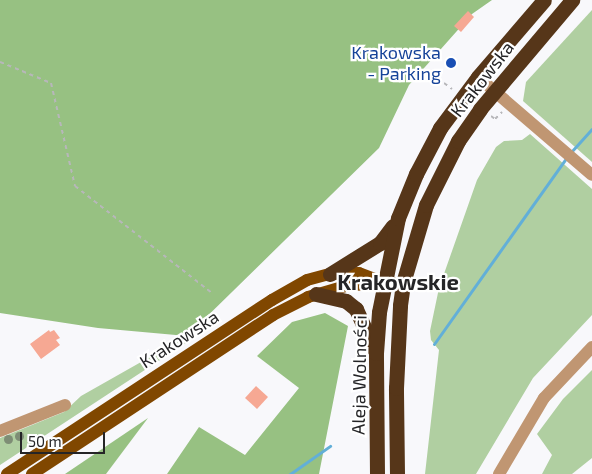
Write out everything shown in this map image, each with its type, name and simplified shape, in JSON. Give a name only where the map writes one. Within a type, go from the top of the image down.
[{"type":"highway","name":"Krakowska","points":[[398,218],[416,174],[440,128],[478,77],[544,0]]},
{"type":"highway","name":"Krakowska","points":[[403,283],[418,228],[435,184],[458,141],[495,90],[572,0]]},
{"type":"highway","points":[[330,274],[380,243],[398,218]]},
{"type":"highway","name":"Aleja Wolności","points":[[377,474],[376,353],[382,282],[398,218]]},
{"type":"highway","points":[[398,474],[398,334],[403,283]]},
{"type":"highway","points":[[316,294],[346,301],[356,309],[376,353]]},
{"type":"main road","name":"Krakowska","points":[[7,474],[272,300],[307,280],[330,274],[359,273],[382,282]]},
{"type":"main road","name":"Krakowska","points":[[32,474],[273,315],[316,294],[349,285],[382,282],[403,283]]},
{"type":"street","points":[[478,77],[495,90],[511,110],[592,175]]},
{"type":"street","points":[[499,474],[544,398],[592,347]]},
{"type":"street","points":[[0,431],[65,405]]},
{"type":"path","points":[[0,62],[51,84],[75,186],[213,294]]},
{"type":"path","points":[[480,109],[495,119],[511,110]]},
{"type":"green space","points":[[0,0],[492,0],[472,14],[409,85],[379,148],[187,336],[98,328],[0,313]]},
{"type":"green space","points":[[592,10],[592,162],[523,101],[526,82]]},
{"type":"green space","points":[[530,134],[592,189],[592,315],[533,378],[476,474],[425,474],[439,350],[431,340],[430,331],[439,288],[477,180],[496,147],[504,141],[522,140]]},
{"type":"green space","points":[[325,313],[348,326],[319,474],[167,474],[199,427],[245,455],[299,388],[257,356],[292,322]]},
{"type":"green space","points":[[187,336],[189,341],[0,465],[0,438],[64,412],[81,396]]},
{"type":"green space","points":[[592,370],[592,458],[572,474],[542,474],[552,455],[537,434],[563,399]]},
{"type":"green space","points":[[148,418],[106,474],[65,474]]},
{"type":"building","points":[[468,11],[474,17],[461,32],[454,26]]},
{"type":"building","points":[[49,330],[50,332],[54,330],[60,338],[56,340],[60,345],[41,359],[30,344]]},
{"type":"building","points":[[256,386],[268,397],[257,409],[245,398]]},
{"type":"waterway","points":[[571,152],[592,129]]},
{"type":"waterway","points":[[434,344],[567,157]]},
{"type":"waterway","points":[[290,474],[330,446]]},
{"type":"place","name":"Krakowska - Parking","points":[[451,63]]},
{"type":"district","name":"Krakowskie","points":[[398,282]]}]
